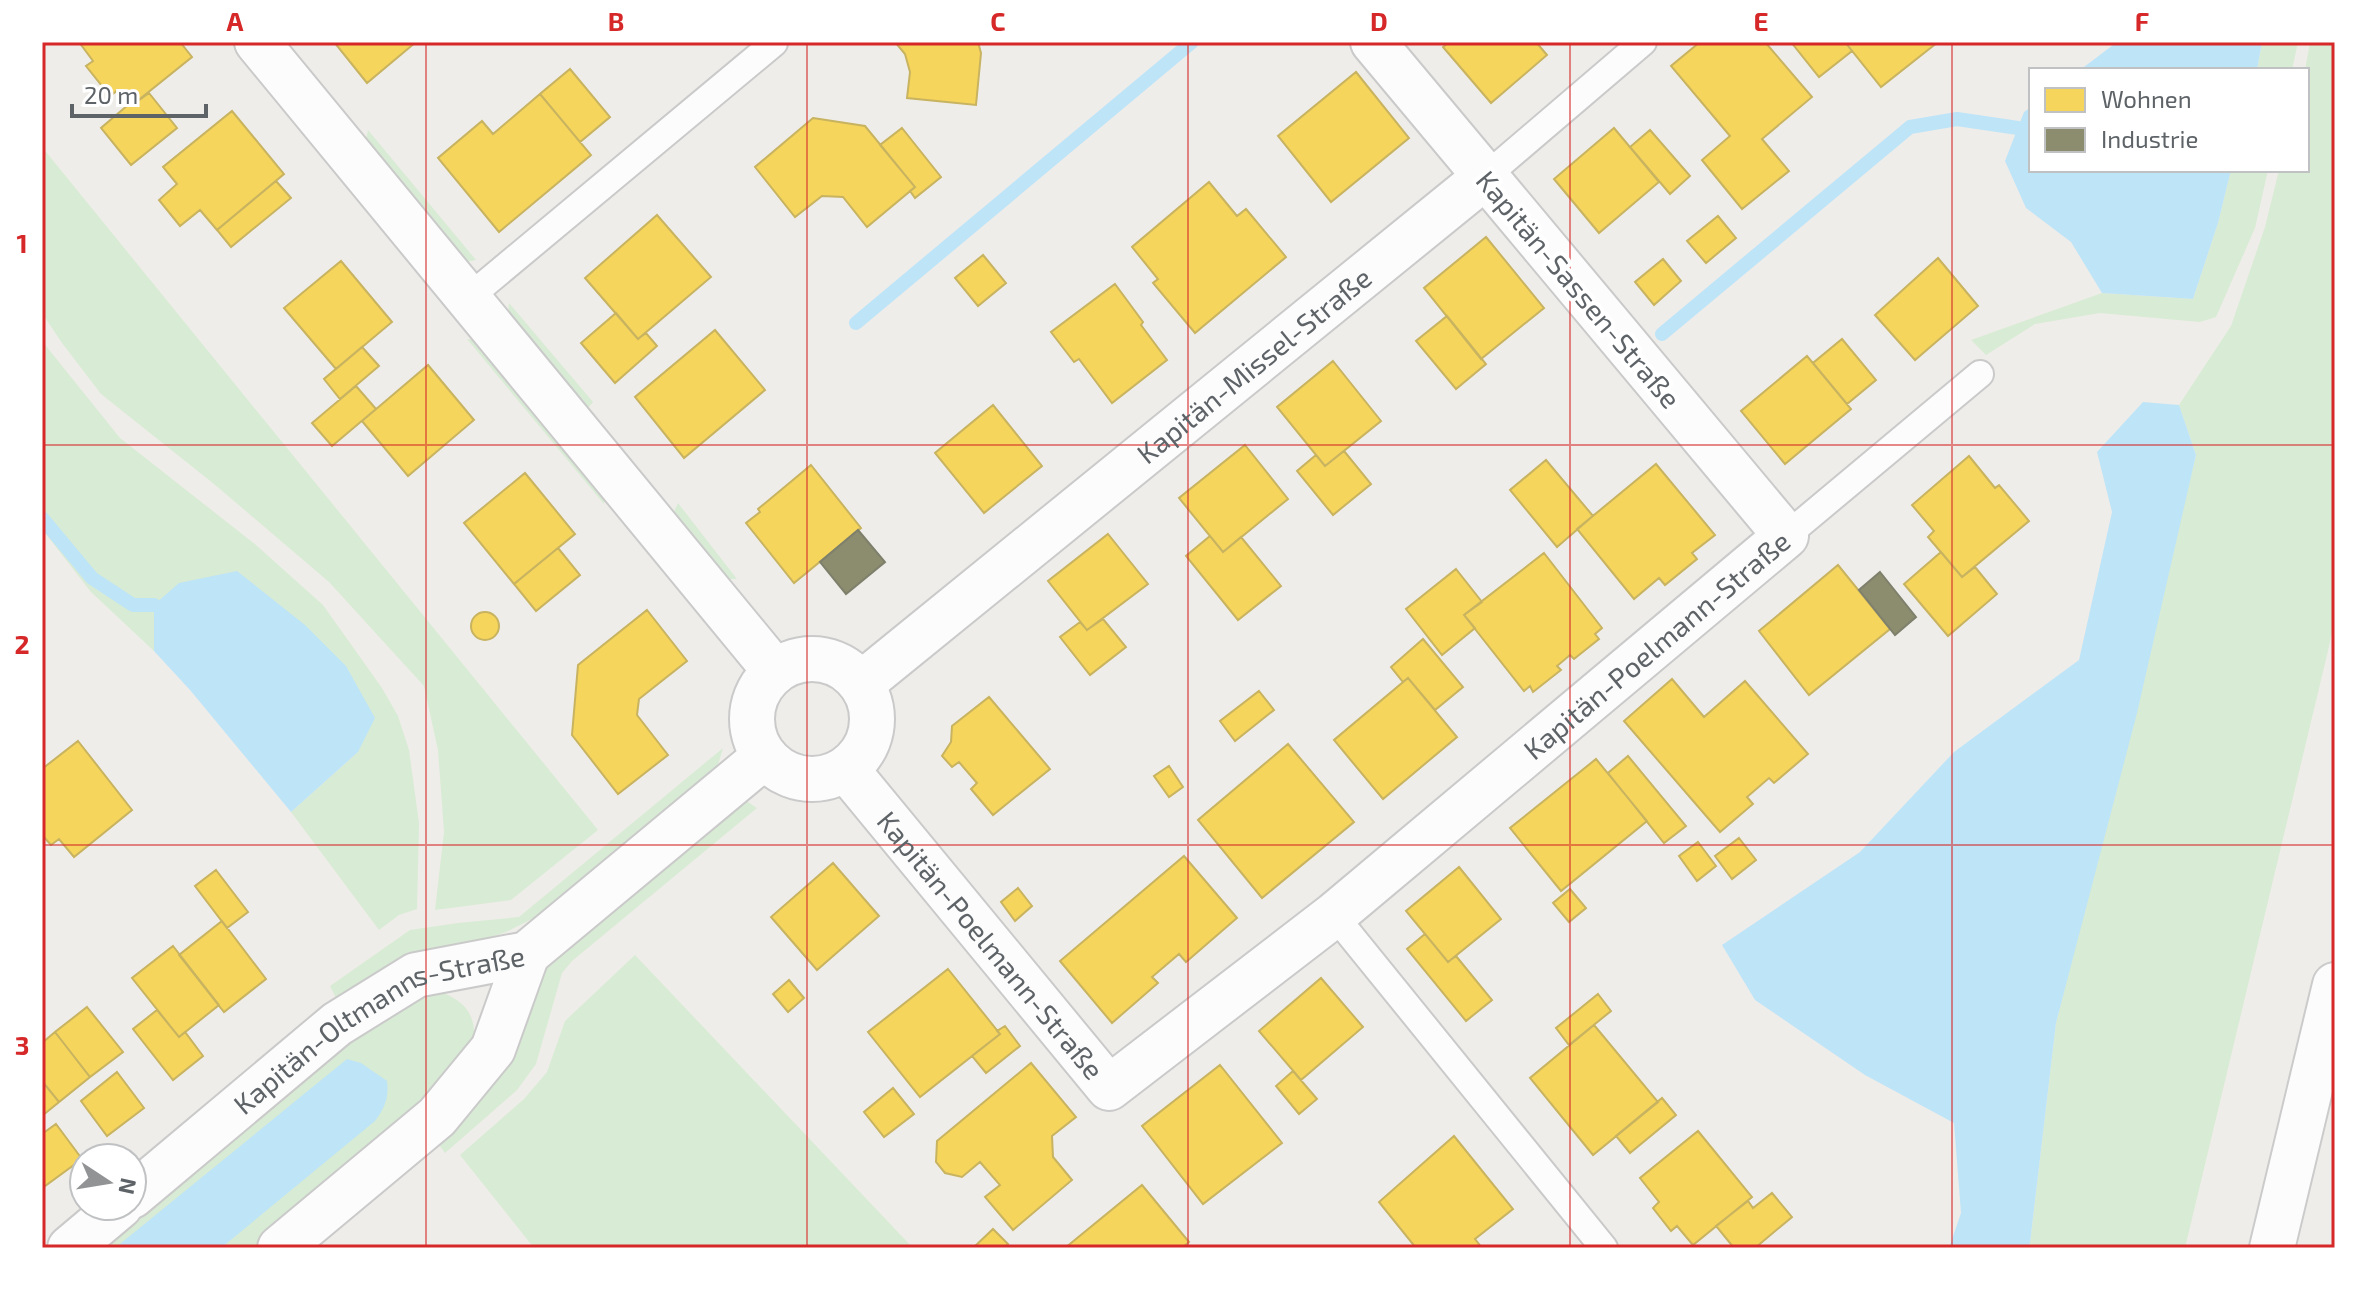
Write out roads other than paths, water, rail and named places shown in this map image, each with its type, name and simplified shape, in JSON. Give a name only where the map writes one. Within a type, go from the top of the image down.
[{"type":"street","points":[[257,42],[775,671]]},
{"type":"street","name":"Kapitän-Sassen-Straße","points":[[1373,42],[1786,536]]},
{"type":"street","name":"Kapitän-Missel-Straße","points":[[861,684],[1485,177]]},
{"type":"street","name":"Kapitän-Poelmann-Straße","points":[[846,769],[1109,1088],[1334,915],[1786,536]]},
{"type":"street","points":[[804,659],[820,659],[836,663],[861,684],[869,698],[871,730],[858,758],[846,769],[818,780],[803,779],[775,768],[764,757],[755,740],[751,722],[753,703],[761,685],[775,671],[804,659]]},
{"type":"street","name":"Kapitän-Oltmanns-Straße","points":[[148,1183],[337,1024],[416,975],[527,954],[764,757]]},
{"type":"street","points":[[280,1248],[437,1117],[493,1049],[527,954]]},
{"type":"street","points":[[2272,1248],[2335,985]]},
{"type":"street","points":[[70,1248],[101,1222]]},
{"type":"lane","name":"Kapitän-Missel-Straße","points":[[1485,177],[1643,42]]},
{"type":"lane","points":[[468,298],[774,43]]},
{"type":"lane","name":"Kapitän-Poelmann-Straße","points":[[1786,536],[1980,374]]},
{"type":"lane","points":[[1334,915],[1604,1248]]},
{"type":"water","points":[[2117,42],[2262,42],[2257,68],[2083,68]]},
{"type":"water","points":[[2029,108],[2029,172],[2231,172],[2218,223],[2193,299],[2102,293],[2071,242],[2026,208],[2005,161],[2024,112]]},
{"type":"water","points":[[2143,402],[2179,405],[2196,455],[2137,713],[2056,1023],[2030,1243],[2028,1248],[1949,1248],[1961,1213],[1954,1123],[1865,1075],[1755,1000],[1722,945],[1860,852],[1954,752],[2079,660],[2112,512],[2097,452]]},
{"type":"water","points":[[237,571],[305,625],[346,666],[375,718],[358,752],[291,812],[154,651],[154,605],[179,583]]},
{"type":"water","points":[[347,1059],[361,1063],[387,1081],[384,1107],[375,1121],[221,1248],[115,1248]]},
{"type":"waterway","points":[[856,323],[1192,42]]},
{"type":"waterway","points":[[1662,334],[1910,127],[1957,119],[2018,128]]},
{"type":"waterway","points":[[42,518],[92,578],[133,605],[154,605]]}]
